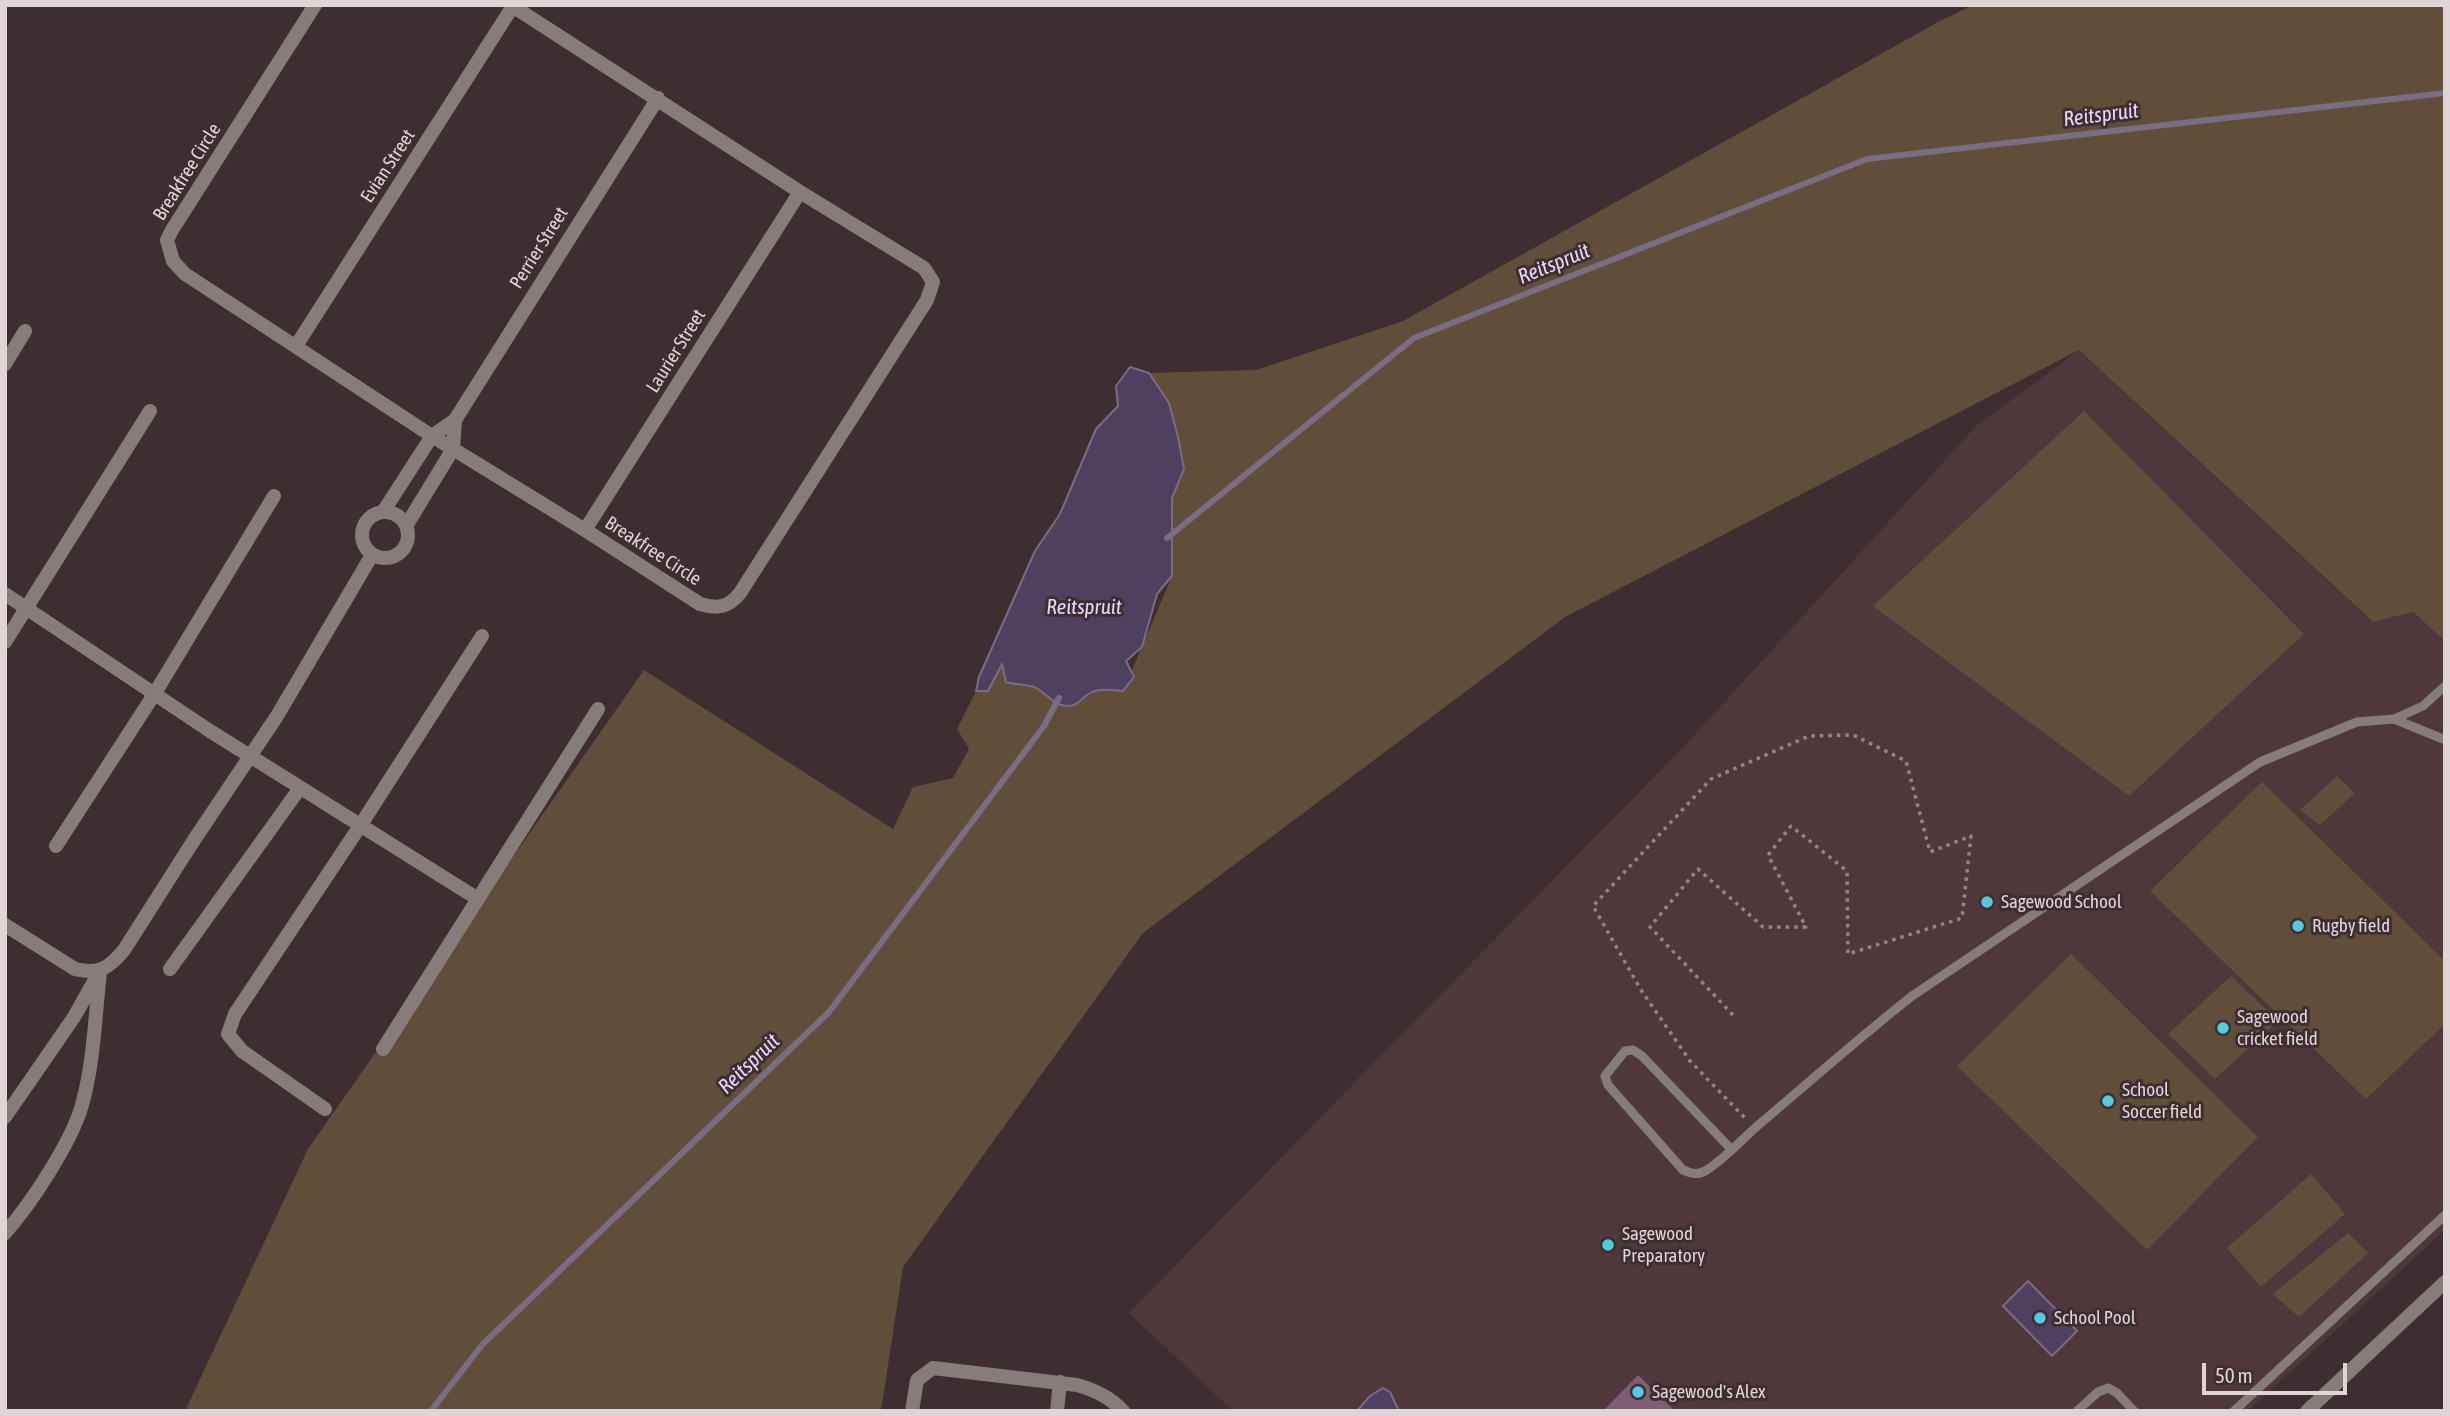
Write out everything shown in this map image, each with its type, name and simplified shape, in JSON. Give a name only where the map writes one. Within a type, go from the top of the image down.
[{"type":"street","name":"Breakfree Circle","points":[[315,5],[167,240],[173,261],[185,274],[432,436],[700,604],[727,606],[740,593],[913,322],[933,282],[924,268],[800,192],[512,6]]},
{"type":"street","name":"Evian Street","points":[[296,346],[512,6]]},
{"type":"street","name":"Perrier Street","points":[[383,512],[432,436],[455,420],[658,98]]},
{"type":"street","name":"Laurier Street","points":[[585,530],[800,192]]},
{"type":"street","points":[[5,364],[25,331]]},
{"type":"street","points":[[5,642],[150,411]]},
{"type":"street","name":"Perrier Street","points":[[406,526],[453,449],[455,420]]},
{"type":"street","points":[[56,846],[155,693],[274,496]]},
{"type":"street","points":[[383,512],[397,515],[406,526],[408,540],[400,552],[387,558],[372,555],[366,549],[362,533],[369,518],[383,512]]},
{"type":"street","points":[[5,925],[75,969],[100,972],[111,966],[252,755],[372,555]]},
{"type":"street","points":[[5,593],[210,731],[478,899]]},
{"type":"street","points":[[325,1109],[243,1051],[228,1034],[235,1014],[482,636]]},
{"type":"street","points":[[383,1049],[598,709]]},
{"type":"street","points":[[170,969],[300,788]]},
{"type":"street","points":[[5,1117],[74,1017],[100,972]]},
{"type":"street","points":[[5,1233],[19,1217],[74,1129],[90,1069],[100,972]]},
{"type":"street","points":[[2307,1411],[2445,1282]]},
{"type":"street","points":[[912,1411],[917,1380],[933,1368],[1060,1382],[1092,1389],[1114,1402],[1123,1411]]},
{"type":"street","points":[[1057,1411],[1060,1382]]},
{"type":"lane","points":[[1731,1149],[1642,1056],[1633,1051],[1625,1051],[1605,1076],[1608,1085],[1683,1170],[1693,1174],[1704,1172],[1731,1149],[1867,1031],[1912,996],[2260,762],[2357,722],[2394,719],[2423,706],[2445,686]]},
{"type":"lane","points":[[2394,719],[2444,739]]},
{"type":"lane","points":[[2234,1411],[2445,1215]]},
{"type":"lane","points":[[2077,1411],[2098,1392],[2108,1388],[2116,1392],[2134,1411]]},
{"type":"path","points":[[1733,1015],[1650,927],[1698,869],[1763,927],[1806,927],[1768,855],[1791,826],[1847,871],[1848,954],[1962,918],[1971,836],[1930,852],[1906,761],[1853,735],[1809,736],[1711,779],[1593,906],[1641,990],[1690,1061],[1755,1128]]},
{"type":"shaded area","name":"Reitspruit","points":[[1973,5],[2445,5],[2445,641],[2413,612],[2373,622],[2079,350],[1565,617],[1143,933],[903,1267],[881,1411],[185,1411],[308,1149],[644,670],[893,829],[913,787],[953,778],[969,749],[957,729],[976,691],[1003,663],[1123,691],[1172,576],[1172,545],[1149,373],[1256,370],[1403,321]]},
{"type":"shaded area","name":"Sagewood School","points":[[2079,350],[2372,622],[2413,612],[2445,641],[2445,1230],[2248,1411],[1233,1411],[1129,1313],[1689,741],[1976,426]]},
{"type":"shaded area","points":[[2084,411],[2304,634],[2129,796],[1873,606]]},
{"type":"shaded area","points":[[2337,776],[2355,793],[2320,825],[2300,810]]},
{"type":"shaded area","name":"Rugby field","points":[[2262,782],[2445,961],[2445,1024],[2366,1099],[2150,891]]},
{"type":"shaded area","name":"School Soccer field","points":[[2071,954],[2258,1137],[2147,1250],[1957,1066]]},
{"type":"shaded area","name":"Sagewood cricket field","points":[[2231,976],[2278,1021],[2215,1079],[2168,1034]]},
{"type":"shaded area","points":[[2311,1174],[2345,1214],[2261,1287],[2227,1248]]},
{"type":"shaded area","points":[[2348,1233],[2368,1253],[2299,1317],[2273,1294]]},
{"type":"water","name":"Reitspruit","points":[[1130,367],[1149,373],[1169,403],[1184,469],[1172,498],[1172,576],[1157,594],[1142,647],[1126,661],[1134,677],[1123,691],[1094,691],[1077,703],[1067,706],[1057,704],[1034,687],[1006,682],[1002,664],[988,691],[976,691],[979,677],[1035,551],[1060,514],[1096,429],[1118,406],[1116,386]]},
{"type":"water","name":"School Pool","points":[[2028,1281],[2077,1331],[2052,1356],[2003,1306]]},
{"type":"water","points":[[1383,1388],[1390,1392],[1399,1411],[1357,1411],[1370,1396]]},
{"type":"building","name":"Sagewood's Alex","points":[[1638,1375],[1675,1411],[1603,1411]]},
{"type":"waterway","name":"Reitspruit","points":[[1167,538],[1414,338],[1867,159],[2445,93]]},
{"type":"waterway","name":"Reitspruit","points":[[431,1411],[482,1345],[829,1012],[1044,726],[1059,698]]},
{"type":"place","name":"Sagewood School","points":[[1987,902]]},
{"type":"place","name":"Rugby field","points":[[2298,926]]},
{"type":"place","name":"Sagewood cricket field","points":[[2223,1028]]},
{"type":"place","name":"School Soccer field","points":[[2108,1101]]},
{"type":"place","name":"Sagewood Preparatory","points":[[1608,1245]]},
{"type":"place","name":"School Pool","points":[[2040,1318]]},
{"type":"place","name":"Sagewood's Alex","points":[[1638,1392]]}]
